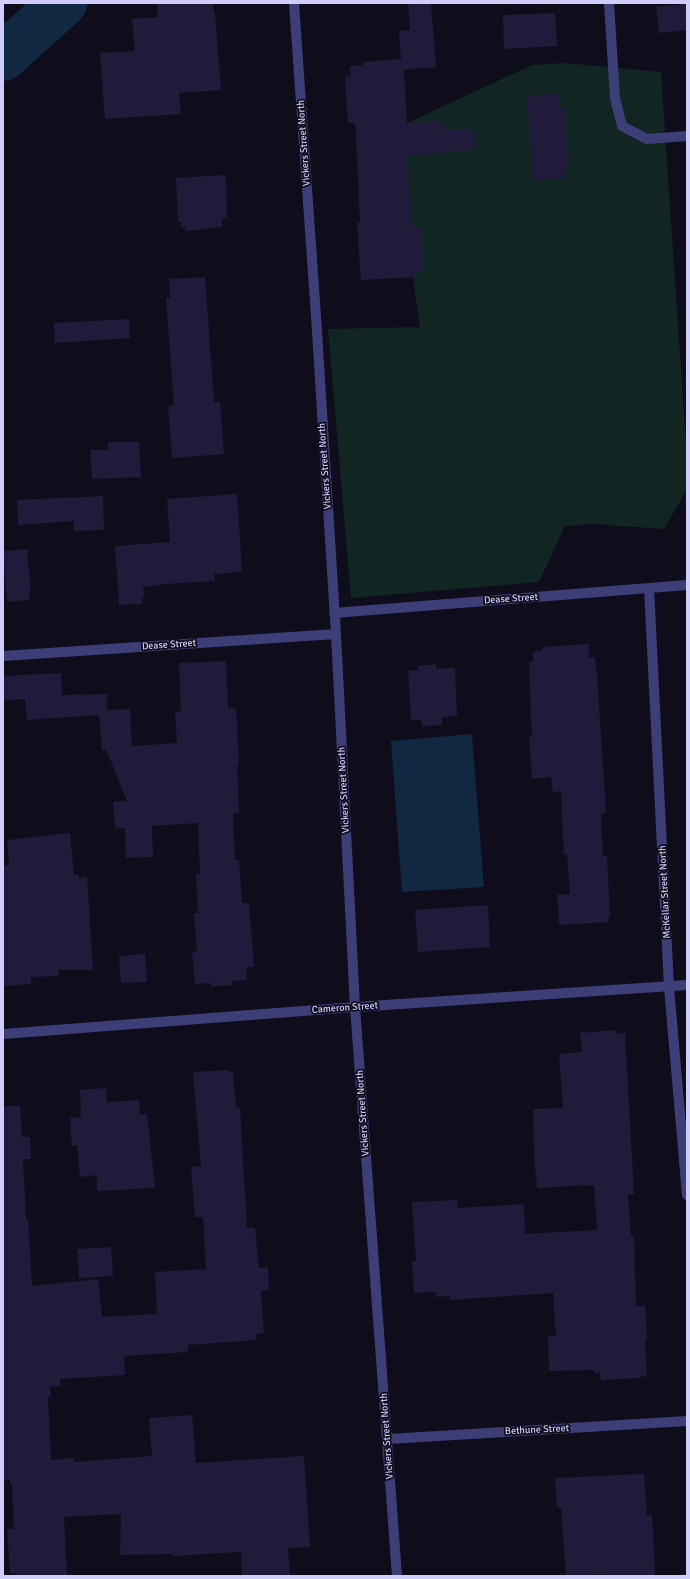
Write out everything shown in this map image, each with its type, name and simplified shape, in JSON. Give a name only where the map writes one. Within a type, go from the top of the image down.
[{"type":"street","name":"Vickers Street North","points":[[294,3],[336,634],[355,1007],[397,1576]]},
{"type":"street","points":[[608,3],[615,98],[622,126],[647,139],[687,136]]},
{"type":"street","name":"Dease Street","points":[[334,613],[687,585]]},
{"type":"street","name":"McKellar Street North","points":[[649,588],[670,987],[687,1195]]},
{"type":"street","name":"Dease Street","points":[[3,656],[336,634]]},
{"type":"street","name":"Cameron Street","points":[[3,1034],[355,1007],[687,985]]},
{"type":"street","name":"Bethune Street","points":[[388,1439],[687,1422]]},
{"type":"green space","points":[[565,63],[661,72],[687,460],[687,489],[664,529],[592,524],[565,526],[539,582],[351,598],[328,329],[420,327],[392,130],[532,65]]},
{"type":"water","points":[[472,734],[484,887],[402,892],[391,741]]},
{"type":"building","points":[[157,3],[213,3],[221,90],[179,93],[181,114],[105,119],[100,53],[135,51],[132,19],[158,17]]},
{"type":"building","points":[[408,3],[431,3],[436,67],[404,70],[407,123],[443,121],[443,130],[474,129],[475,149],[407,156],[413,227],[421,227],[424,271],[415,271],[415,277],[361,280],[357,223],[360,222],[356,135],[355,123],[348,123],[345,77],[350,76],[350,66],[363,65],[363,62],[401,59],[399,31],[410,30]]},
{"type":"building","points":[[687,4],[687,30],[659,33],[656,7]]},
{"type":"building","points":[[555,13],[557,46],[504,49],[503,15]]},
{"type":"building","points":[[560,93],[560,107],[565,107],[569,164],[565,165],[566,178],[533,181],[527,96]]},
{"type":"building","points":[[226,175],[227,218],[222,219],[222,227],[186,231],[186,227],[181,227],[181,222],[178,222],[176,178]]},
{"type":"building","points":[[205,277],[214,402],[220,402],[224,454],[172,458],[168,406],[174,405],[166,298],[170,298],[169,279]]},
{"type":"building","points":[[129,319],[130,338],[55,343],[54,323]]},
{"type":"building","points":[[108,442],[139,442],[141,477],[92,479],[90,450],[108,450]]},
{"type":"building","points":[[237,494],[242,572],[214,574],[215,581],[143,587],[144,597],[142,597],[142,604],[119,605],[115,546],[170,542],[167,499]]},
{"type":"building","points":[[103,496],[104,530],[74,531],[74,521],[18,525],[17,500]]},
{"type":"building","points":[[27,549],[31,593],[29,593],[29,600],[7,602],[3,551]]},
{"type":"building","points":[[589,644],[589,658],[595,657],[597,674],[606,813],[601,814],[603,856],[607,856],[610,917],[608,917],[609,922],[559,925],[557,895],[570,894],[567,854],[564,854],[561,791],[553,792],[551,777],[532,779],[529,737],[532,737],[529,662],[533,662],[533,651],[542,651],[542,647]]},
{"type":"building","points":[[226,661],[228,709],[236,708],[239,766],[237,766],[239,813],[233,813],[235,860],[239,860],[242,903],[249,903],[254,967],[246,967],[247,980],[231,981],[232,985],[211,987],[211,983],[195,984],[192,952],[197,951],[194,913],[198,913],[196,874],[200,874],[198,823],[152,826],[153,857],[126,858],[125,828],[115,829],[113,802],[127,801],[106,749],[102,750],[99,715],[27,720],[25,699],[3,700],[3,676],[61,673],[62,695],[107,694],[107,710],[130,709],[132,746],[177,743],[175,712],[181,711],[179,663]]},
{"type":"building","points":[[436,664],[436,669],[455,668],[457,716],[442,717],[442,725],[422,726],[421,720],[411,720],[408,671],[418,670],[418,666]]},
{"type":"building","points":[[70,833],[74,875],[79,875],[79,878],[87,877],[93,970],[58,970],[58,976],[31,977],[31,984],[3,986],[3,866],[9,865],[7,840]]},
{"type":"building","points":[[488,905],[490,947],[418,952],[415,910]]},
{"type":"building","points":[[145,954],[147,982],[121,983],[119,956]]},
{"type":"building","points":[[617,1030],[617,1034],[625,1033],[634,1194],[628,1195],[631,1237],[634,1236],[636,1306],[645,1306],[647,1376],[640,1378],[601,1380],[600,1373],[594,1373],[594,1370],[549,1371],[548,1336],[556,1336],[553,1293],[450,1300],[450,1296],[436,1297],[436,1292],[414,1293],[412,1261],[416,1261],[412,1202],[457,1200],[458,1208],[524,1204],[525,1234],[597,1230],[594,1186],[586,1185],[537,1188],[534,1153],[533,1109],[563,1108],[559,1054],[582,1052],[580,1033]]},
{"type":"building","points":[[228,1070],[228,1072],[233,1071],[236,1108],[240,1109],[247,1228],[255,1228],[259,1268],[268,1267],[269,1290],[261,1291],[264,1333],[255,1334],[256,1340],[188,1345],[188,1352],[124,1356],[125,1375],[60,1379],[60,1386],[50,1387],[51,1397],[48,1397],[51,1460],[74,1458],[74,1462],[152,1456],[149,1418],[192,1415],[196,1463],[304,1456],[310,1547],[288,1548],[290,1576],[242,1576],[241,1552],[173,1556],[173,1554],[120,1555],[121,1514],[64,1517],[67,1576],[16,1576],[16,1573],[10,1573],[7,1529],[14,1529],[12,1484],[10,1484],[10,1480],[4,1481],[3,1467],[3,1106],[20,1106],[22,1137],[30,1137],[31,1159],[23,1159],[26,1219],[28,1219],[32,1286],[98,1279],[102,1317],[157,1314],[155,1272],[206,1269],[203,1217],[195,1217],[191,1167],[201,1166],[193,1072]]},
{"type":"building","points":[[106,1088],[107,1102],[139,1100],[140,1115],[147,1114],[155,1188],[97,1191],[97,1175],[80,1177],[77,1145],[72,1146],[70,1118],[81,1117],[80,1090]]},
{"type":"building","points":[[111,1247],[113,1276],[79,1278],[77,1249]]},
{"type":"building","points":[[644,1474],[647,1516],[652,1515],[655,1576],[604,1576],[604,1574],[566,1576],[561,1507],[557,1507],[555,1478]]},
{"type":"waterway","points":[[3,57],[63,3]]}]
